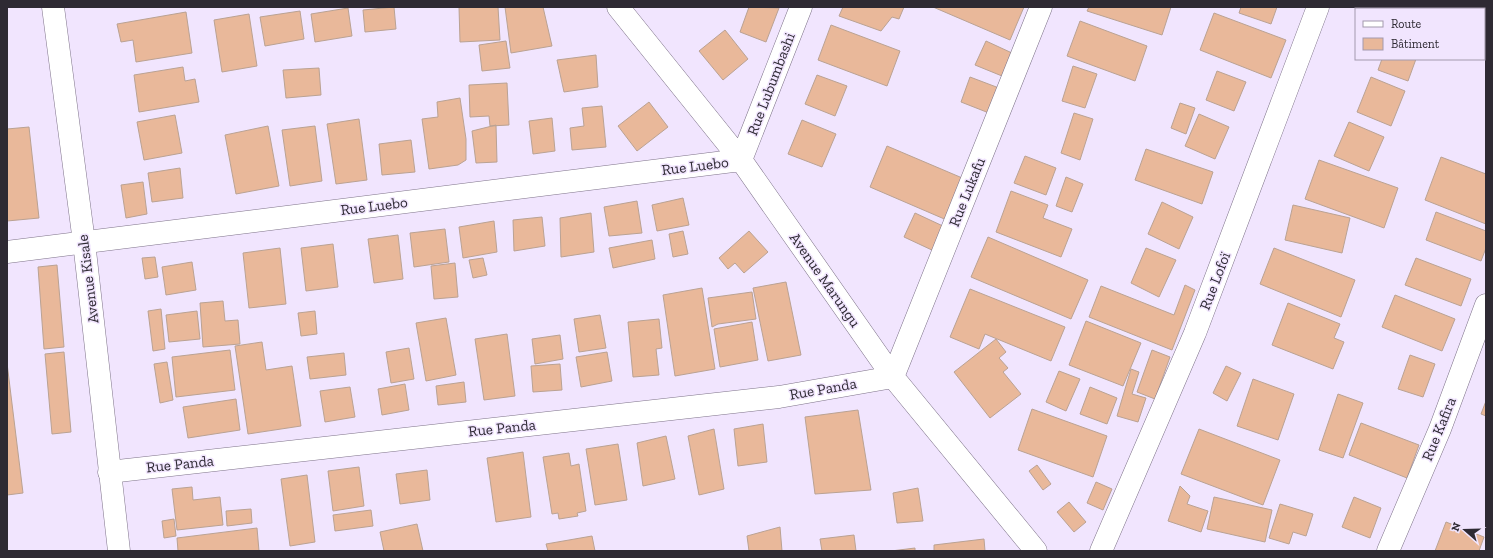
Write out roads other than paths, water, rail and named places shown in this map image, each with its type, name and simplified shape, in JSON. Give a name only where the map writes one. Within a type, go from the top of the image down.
[{"type":"street","name":"Avenue Kisale","points":[[53,7],[84,242],[119,551]]},
{"type":"street","name":"Avenue Marungu","points":[[618,7],[741,160],[893,377],[1036,551]]},
{"type":"street","name":"Rue Lubumbashi","points":[[741,160],[801,7]]},
{"type":"street","name":"Rue Lukafu","points":[[893,377],[1040,7]]},
{"type":"street","name":"Rue Lofoï","points":[[1101,551],[1195,333],[1318,7]]},
{"type":"street","name":"Rue Luebo","points":[[7,252],[741,160]]},
{"type":"street","name":"Rue Kafira","points":[[1388,551],[1440,429],[1486,305]]},
{"type":"street","name":"Rue Panda","points":[[109,472],[779,397],[893,377]]}]
